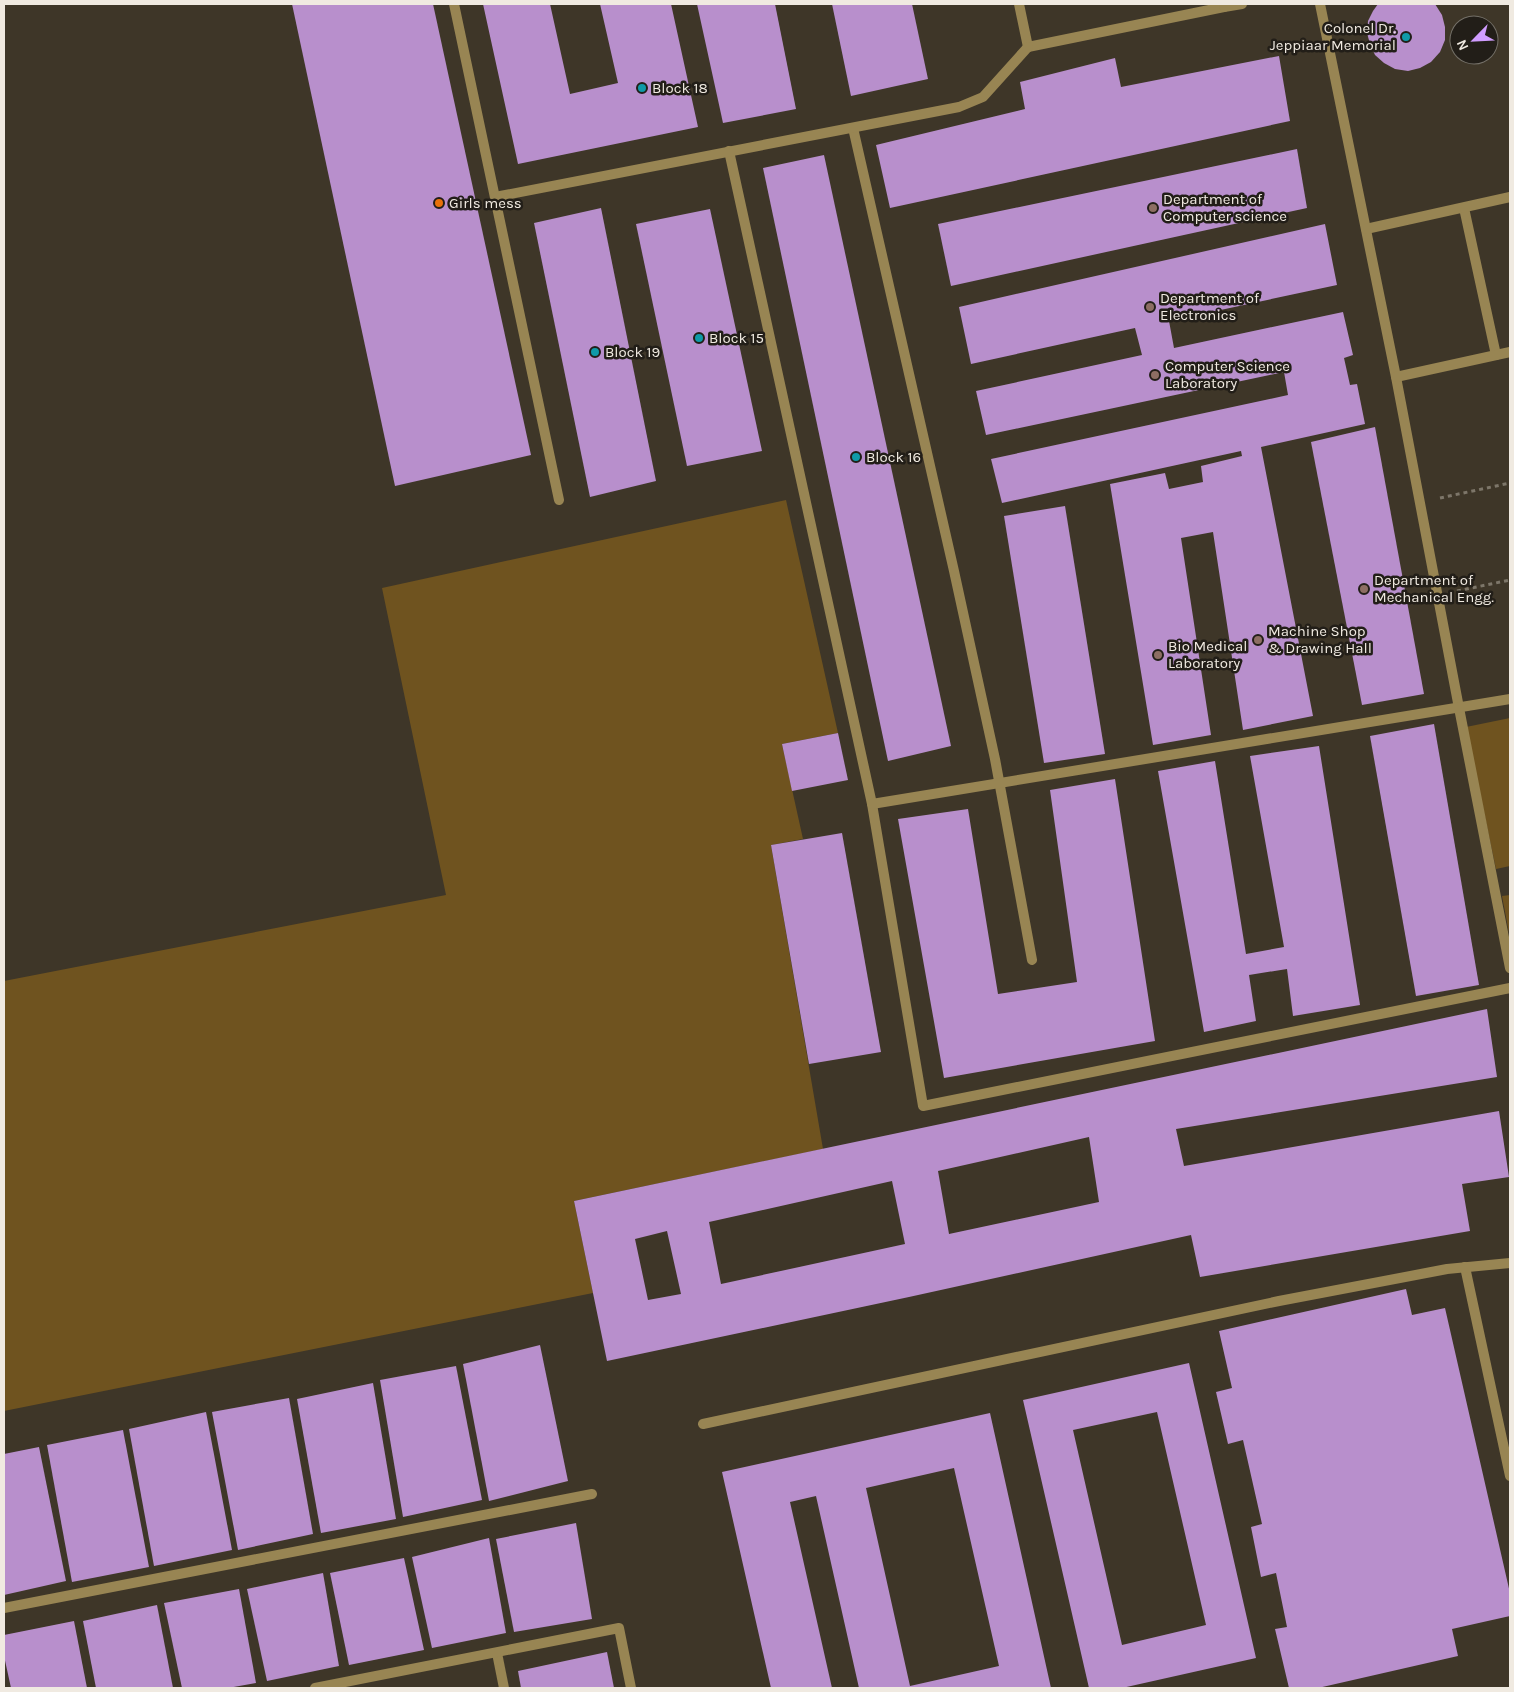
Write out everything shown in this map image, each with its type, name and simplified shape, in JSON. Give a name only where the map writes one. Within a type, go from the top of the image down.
[{"type":"street","points":[[454,4],[559,500]]},
{"type":"street","points":[[1019,4],[1028,47]]},
{"type":"street","points":[[495,197],[959,107],[982,97],[1028,47],[1223,6],[1242,4]]},
{"type":"street","points":[[1320,4],[1396,377],[1510,968]]},
{"type":"street","points":[[853,128],[956,580],[999,783],[1032,960]]},
{"type":"street","points":[[729,152],[872,804],[923,1106],[1510,988]]},
{"type":"street","points":[[1366,229],[1510,197]]},
{"type":"street","points":[[1464,208],[1496,355]]},
{"type":"street","points":[[1396,377],[1510,352]]},
{"type":"street","points":[[872,804],[1510,699]]},
{"type":"street","points":[[703,1424],[1269,1303],[1447,1269],[1510,1263]]},
{"type":"street","points":[[1465,1267],[1510,1476]]},
{"type":"street","points":[[4,1608],[592,1494]]},
{"type":"street","points":[[316,1688],[619,1628],[631,1688]]},
{"type":"street","points":[[497,1653],[504,1688]]},
{"type":"path","points":[[1420,502],[1510,483]]},
{"type":"path","points":[[1438,594],[1510,580]]},
{"type":"shaded area","points":[[786,500],[838,733],[782,744],[803,839],[771,845],[823,1149],[574,1201],[593,1293],[4,1411],[4,981],[446,895],[382,588]]},
{"type":"shaded area","points":[[1510,718],[1510,866],[1496,869],[1466,727]]},
{"type":"shaded area","points":[[1510,895],[1510,938],[1502,896]]},
{"type":"building","points":[[292,4],[433,4],[531,455],[395,486]]},
{"type":"building","name":"Block 18","points":[[483,4],[550,4],[570,94],[618,83],[600,4],[671,4],[698,127],[518,164]]},
{"type":"building","points":[[697,4],[775,4],[796,109],[723,123]]},
{"type":"building","points":[[832,4],[912,4],[928,79],[851,96]]},
{"type":"building","name":"Colonel Dr. Jeppiaar Memorial","points":[[1378,4],[1435,4],[1442,15],[1445,27],[1445,40],[1440,52],[1431,62],[1420,68],[1408,71],[1395,69],[1375,55],[1367,33],[1368,21]]},
{"type":"building","points":[[1279,56],[1290,121],[890,208],[876,145],[1025,109],[1020,82],[1115,58],[1121,87]]},
{"type":"building","points":[[1297,149],[1307,208],[951,286],[938,224]]},
{"type":"building","name":"Block 16","points":[[824,155],[951,746],[888,761],[763,168]]},
{"type":"building","name":"Block 19","points":[[601,208],[656,481],[590,497],[534,223]]},
{"type":"building","name":"Block 15","points":[[710,209],[762,451],[687,466],[636,224]]},
{"type":"building","points":[[1325,224],[1337,285],[1169,321],[1174,348],[1343,312],[1353,355],[1344,358],[1350,385],[1357,384],[1365,424],[1261,447],[1313,716],[1243,730],[1213,532],[1181,538],[1211,735],[1153,745],[1110,484],[1165,473],[1169,489],[1203,482],[1201,466],[1242,456],[1241,451],[1002,503],[991,459],[1288,395],[1284,372],[986,435],[976,391],[1142,355],[1135,328],[971,364],[959,307]]},
{"type":"building","points":[[1375,427],[1424,694],[1362,705],[1311,442]]},
{"type":"building","points":[[1065,506],[1105,754],[1044,763],[1004,516]]},
{"type":"building","points":[[1434,724],[1479,985],[1416,996],[1370,736]]},
{"type":"building","points":[[838,733],[848,780],[792,791],[782,744]]},
{"type":"building","points":[[1319,746],[1360,1005],[1293,1016],[1287,969],[1249,975],[1256,1021],[1204,1032],[1158,771],[1215,761],[1246,954],[1284,947],[1250,756]]},
{"type":"building","points":[[1115,779],[1155,1041],[944,1078],[898,819],[968,809],[998,994],[1077,982],[1050,790]]},
{"type":"building","points":[[842,833],[881,1052],[809,1064],[771,845]]},
{"type":"building","points":[[1487,1009],[1497,1077],[1176,1129],[1184,1166],[1499,1111],[1509,1177],[1462,1184],[1470,1231],[1200,1277],[1191,1235],[607,1361],[574,1201]],"holes":[[[1089,1137],[1099,1202],[949,1234],[938,1171]],[[892,1181],[905,1244],[721,1284],[709,1222]],[[667,1231],[681,1294],[648,1300],[635,1239]]]},
{"type":"building","points":[[1406,1289],[1412,1315],[1445,1308],[1510,1593],[1510,1616],[1452,1629],[1458,1656],[1318,1688],[1289,1688],[1275,1629],[1287,1627],[1276,1573],[1261,1577],[1251,1527],[1262,1524],[1243,1440],[1228,1444],[1216,1392],[1232,1388],[1219,1331]]},
{"type":"building","points":[[540,1345],[568,1481],[489,1501],[463,1364]]},
{"type":"building","points":[[1189,1363],[1256,1658],[1122,1688],[1089,1688],[1023,1400]],"holes":[[[1157,1412],[1206,1625],[1122,1645],[1073,1430]]]},
{"type":"building","points":[[456,1366],[482,1500],[403,1517],[380,1380]]},
{"type":"building","points":[[373,1383],[396,1519],[321,1533],[297,1399]]},
{"type":"building","points":[[289,1398],[313,1534],[238,1550],[212,1412]]},
{"type":"building","points":[[206,1412],[232,1550],[154,1566],[129,1429]]},
{"type":"building","points":[[990,1413],[1051,1688],[859,1688],[816,1496],[790,1502],[832,1688],[771,1688],[722,1472]],"holes":[[[954,1468],[999,1666],[910,1686],[866,1488]]]},
{"type":"building","points":[[123,1430],[149,1567],[72,1582],[47,1445]]},
{"type":"building","points":[[39,1447],[66,1581],[4,1595],[4,1454]]},
{"type":"building","points":[[576,1523],[592,1619],[514,1632],[496,1539]]},
{"type":"building","points":[[489,1538],[506,1633],[432,1648],[412,1557]]},
{"type":"building","points":[[404,1558],[424,1650],[349,1665],[330,1573]]},
{"type":"building","points":[[323,1573],[339,1666],[267,1681],[247,1589]]},
{"type":"building","points":[[239,1589],[256,1683],[228,1688],[182,1688],[164,1603]]},
{"type":"building","points":[[157,1605],[173,1688],[96,1688],[83,1621]]},
{"type":"building","points":[[74,1621],[87,1688],[11,1688],[4,1656],[4,1635]]},
{"type":"building","points":[[607,1652],[614,1688],[521,1688],[518,1671]]},
{"type":"place","name":"Colonel Dr. Jeppiaar Memorial","points":[[1406,37]]},
{"type":"place","name":"Block 18","points":[[642,88]]},
{"type":"place","name":"Girls mess","points":[[439,203]]},
{"type":"place","name":"Department of Computer science","points":[[1153,208]]},
{"type":"place","name":"Department of Electronics","points":[[1150,307]]},
{"type":"place","name":"Block 15","points":[[699,338]]},
{"type":"place","name":"Block 19","points":[[595,352]]},
{"type":"place","name":"Computer Science Laboratory","points":[[1155,375]]},
{"type":"place","name":"Block 16","points":[[856,457]]},
{"type":"place","name":"Department of Mechanical Engg.","points":[[1364,589]]},
{"type":"place","name":"Machine Shop & Drawing Hall","points":[[1258,640]]},
{"type":"place","name":"Bio Medical Laboratory","points":[[1158,655]]}]
